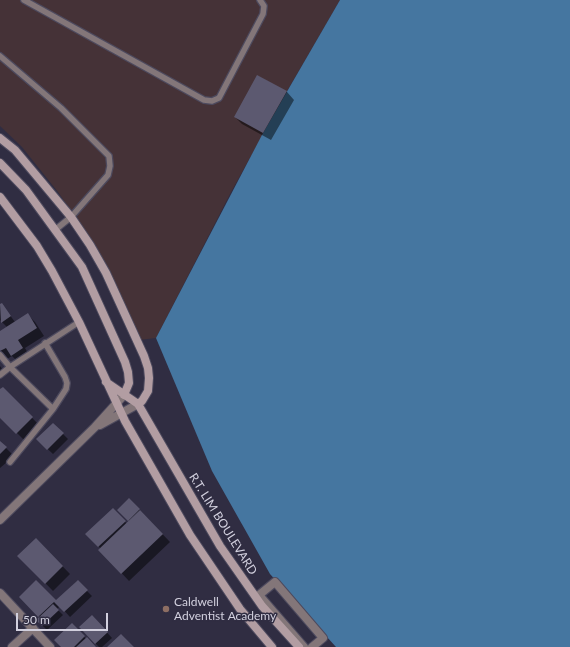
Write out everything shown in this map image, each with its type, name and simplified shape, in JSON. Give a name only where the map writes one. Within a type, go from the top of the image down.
[{"type":"main road","points":[[0,138],[15,150],[71,217],[90,245],[106,273],[144,356],[148,368],[149,385],[145,396],[138,404],[106,381]]},
{"type":"main road","points":[[0,163],[26,190],[82,267],[125,362],[129,383],[124,395]]},
{"type":"main road","points":[[0,197],[49,264],[79,322],[116,405],[190,535],[240,609],[271,647]]},
{"type":"main road","name":"R.T. LIM BOULEVARD","points":[[138,404],[220,546],[262,606],[299,647]]},
{"type":"street","points":[[0,520],[95,427],[124,395]]},
{"type":"street","points":[[95,427],[138,404]]},
{"type":"street","points":[[304,647],[259,595],[275,582],[323,638],[312,647]]},
{"type":"street","points":[[0,593],[50,647]]},
{"type":"street","points":[[12,647],[33,628]]},
{"type":"lane","points":[[24,0],[204,100],[219,98],[263,14],[264,6],[260,0]]},
{"type":"lane","points":[[0,56],[61,108],[109,156],[110,166],[108,175],[71,217],[54,230]]},
{"type":"lane","points":[[0,375],[45,343],[79,322]]},
{"type":"lane","points":[[10,462],[54,409],[66,389],[67,383],[65,377],[45,343]]},
{"type":"lane","points":[[0,355],[10,367],[54,409]]},
{"type":"shaded area","points":[[0,0],[340,0],[231,192],[156,338],[139,340],[78,221],[58,192],[22,147],[0,126]]},
{"type":"water","points":[[340,0],[570,0],[570,647],[336,647],[270,574],[212,471],[156,338],[263,133]]},
{"type":"building","points":[[257,75],[287,91],[263,133],[234,117]]},
{"type":"building","points":[[2,303],[11,316],[1,323],[0,304]]},
{"type":"building","points":[[28,313],[37,328],[18,340],[23,348],[11,356],[6,348],[0,351],[0,331]]},
{"type":"building","points":[[3,387],[33,417],[16,434],[0,418],[0,389]]},
{"type":"building","points":[[53,423],[64,433],[47,450],[36,439]]},
{"type":"building","points":[[0,441],[7,447],[0,454]]},
{"type":"building","points":[[129,498],[140,509],[128,521],[117,510]]},
{"type":"building","points":[[113,508],[126,521],[98,547],[85,534]]},
{"type":"building","points":[[140,510],[163,534],[121,574],[98,550]]},
{"type":"building","points":[[36,538],[63,566],[45,584],[17,556]]},
{"type":"building","points":[[36,580],[56,600],[78,580],[88,590],[64,612],[54,602],[38,617],[19,597]]},
{"type":"building","points":[[53,604],[59,610],[42,626],[36,620]]},
{"type":"building","points":[[92,615],[108,632],[95,644],[79,627]]},
{"type":"building","points":[[72,623],[85,636],[74,647],[61,647],[54,640]]},
{"type":"building","points":[[121,634],[134,647],[107,647]]},
{"type":"building","points":[[87,637],[96,647],[76,647]]},
{"type":"place","name":"Caldwell Adventist Academy","points":[[166,609]]}]
